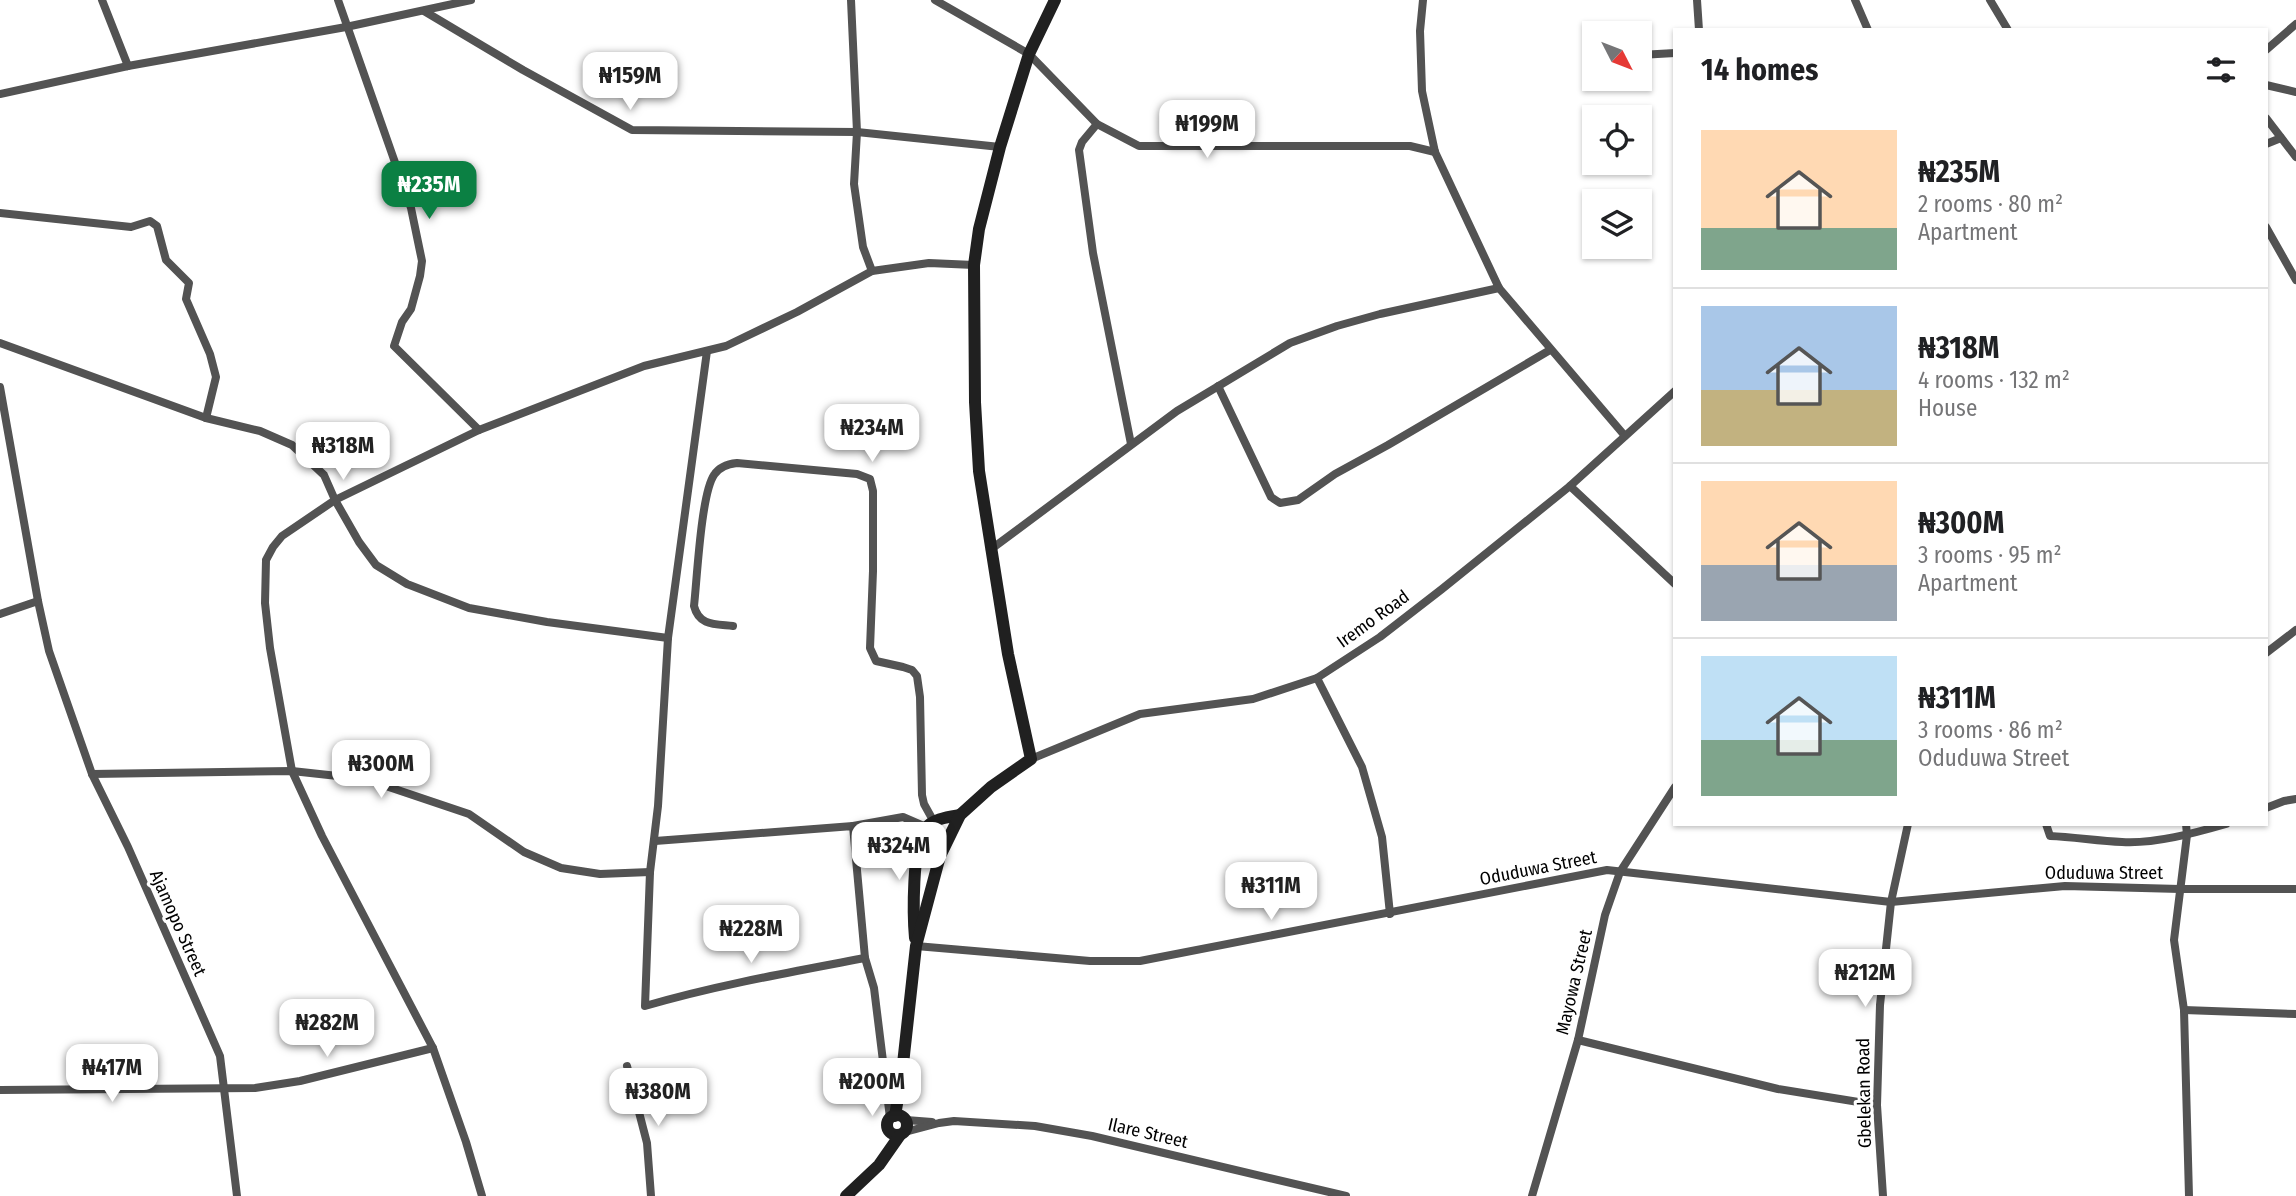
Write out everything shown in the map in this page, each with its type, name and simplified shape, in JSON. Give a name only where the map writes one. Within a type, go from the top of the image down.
[{"type":"street","points":[[102,0],[128,66]]},
{"type":"street","points":[[338,0],[411,208],[422,261],[411,309],[402,322],[394,346],[479,430]]},
{"type":"street","points":[[0,94],[128,66],[424,12],[471,0]]},
{"type":"street","points":[[851,0],[857,132],[854,184],[863,247],[872,271]]},
{"type":"street","points":[[935,0],[1029,54],[1097,124],[1139,146],[1410,146],[1434,152]]},
{"type":"street","points":[[846,1196],[878,1166],[898,1124],[916,946],[940,856],[960,815],[991,788],[1031,760],[1008,654],[979,471],[975,402],[974,265],[979,229],[1000,147],[1029,54],[1055,0]]},
{"type":"street","points":[[1423,0],[1420,31],[1422,91],[1434,152],[1499,288],[1625,436]]},
{"type":"street","points":[[1697,0],[1699,28]]},
{"type":"street","points":[[1855,0],[1867,28]]},
{"type":"street","points":[[1990,0],[2007,28]]},
{"type":"street","points":[[424,12],[632,130],[857,132],[1000,147]]},
{"type":"street","points":[[2268,48],[2296,24]]},
{"type":"street","points":[[1652,54],[1673,53]]},
{"type":"street","points":[[2268,85],[2296,92]]},
{"type":"street","points":[[2268,121],[2296,157]]},
{"type":"street","points":[[1097,124],[1079,150],[1093,253],[1132,444]]},
{"type":"street","points":[[2268,143],[2281,138]]},
{"type":"street","points":[[0,213],[131,227],[150,221],[157,226],[166,260],[189,283],[186,299],[213,365],[216,377],[206,418]]},
{"type":"street","points":[[2268,231],[2296,280]]},
{"type":"street","points":[[482,1196],[433,1048],[322,836],[292,771],[270,648],[265,603],[266,560],[272,547],[282,536],[335,500],[479,430],[644,366],[726,346],[872,271],[929,263],[974,265]]},
{"type":"street","points":[[990,550],[1177,411],[1290,343],[1380,314],[1499,288]]},
{"type":"street","points":[[0,344],[206,418],[260,431],[292,445],[324,475],[359,542],[376,565],[407,584],[469,608],[547,622],[668,638]]},
{"type":"street","points":[[1218,386],[1271,497],[1280,503],[1288,503],[1298,500],[1335,474],[1550,350]]},
{"type":"street","points":[[707,351],[668,638],[655,841],[650,872],[645,1006],[682,995],[865,958]]},
{"type":"street","name":"Ajamopo Street","points":[[0,387],[49,651],[92,774],[128,846],[220,1056],[237,1196]]},
{"type":"street","name":"Iremo Road","points":[[1031,760],[1140,714],[1252,699],[1317,678],[1380,637],[1570,486],[1673,393]]},
{"type":"street","points":[[733,626],[705,623],[697,616],[694,606],[705,509],[709,484],[715,473],[721,467],[737,463],[857,474],[870,479],[873,491],[873,571],[870,648],[876,661],[912,670],[917,676],[920,697],[922,795],[930,824]]},
{"type":"street","points":[[1570,486],[1673,582]]},
{"type":"street","points":[[0,614],[38,601]]},
{"type":"street","points":[[2268,651],[2296,630]]},
{"type":"street","points":[[1317,678],[1362,766],[1382,837],[1390,914]]},
{"type":"street","points":[[92,774],[292,771],[365,779],[469,814],[524,852],[561,868],[600,874],[650,872]]},
{"type":"street","name":"Mayowa Street","points":[[1532,1196],[1578,1040],[1605,915],[1620,872],[1673,790]]},
{"type":"street","points":[[2268,807],[2284,800],[2296,799]]},
{"type":"street","points":[[655,841],[853,826],[902,817],[930,824],[960,815]]},
{"type":"street","points":[[916,946],[913,919],[917,853],[921,835],[930,824]]},
{"type":"street","points":[[853,826],[865,958],[874,988],[898,1124]]},
{"type":"street","name":"Gbelekan Road","points":[[1883,1196],[1877,1105],[1880,1005],[1891,902],[1908,826]]},
{"type":"street","points":[[2047,826],[2050,836],[2124,842],[2187,835],[2219,826]]},
{"type":"street","points":[[2186,826],[2174,940],[2184,1010],[2189,1196]]},
{"type":"street","points":[[917,853],[940,856]]},
{"type":"street","name":"Oduduwa Street","points":[[916,946],[1090,961],[1140,961],[1607,870],[1891,902],[2065,886],[2296,889]]},
{"type":"street","points":[[2184,1010],[2296,1014]]},
{"type":"street","points":[[1578,1040],[1778,1089],[1877,1105]]},
{"type":"street","points":[[0,1090],[274,1086],[433,1048]]},
{"type":"street","points":[[627,1066],[647,1143],[651,1196]]},
{"type":"street","name":"Ilare Street","points":[[898,1124],[954,1121],[1035,1126],[1092,1136],[1325,1194],[1346,1196]]}]
